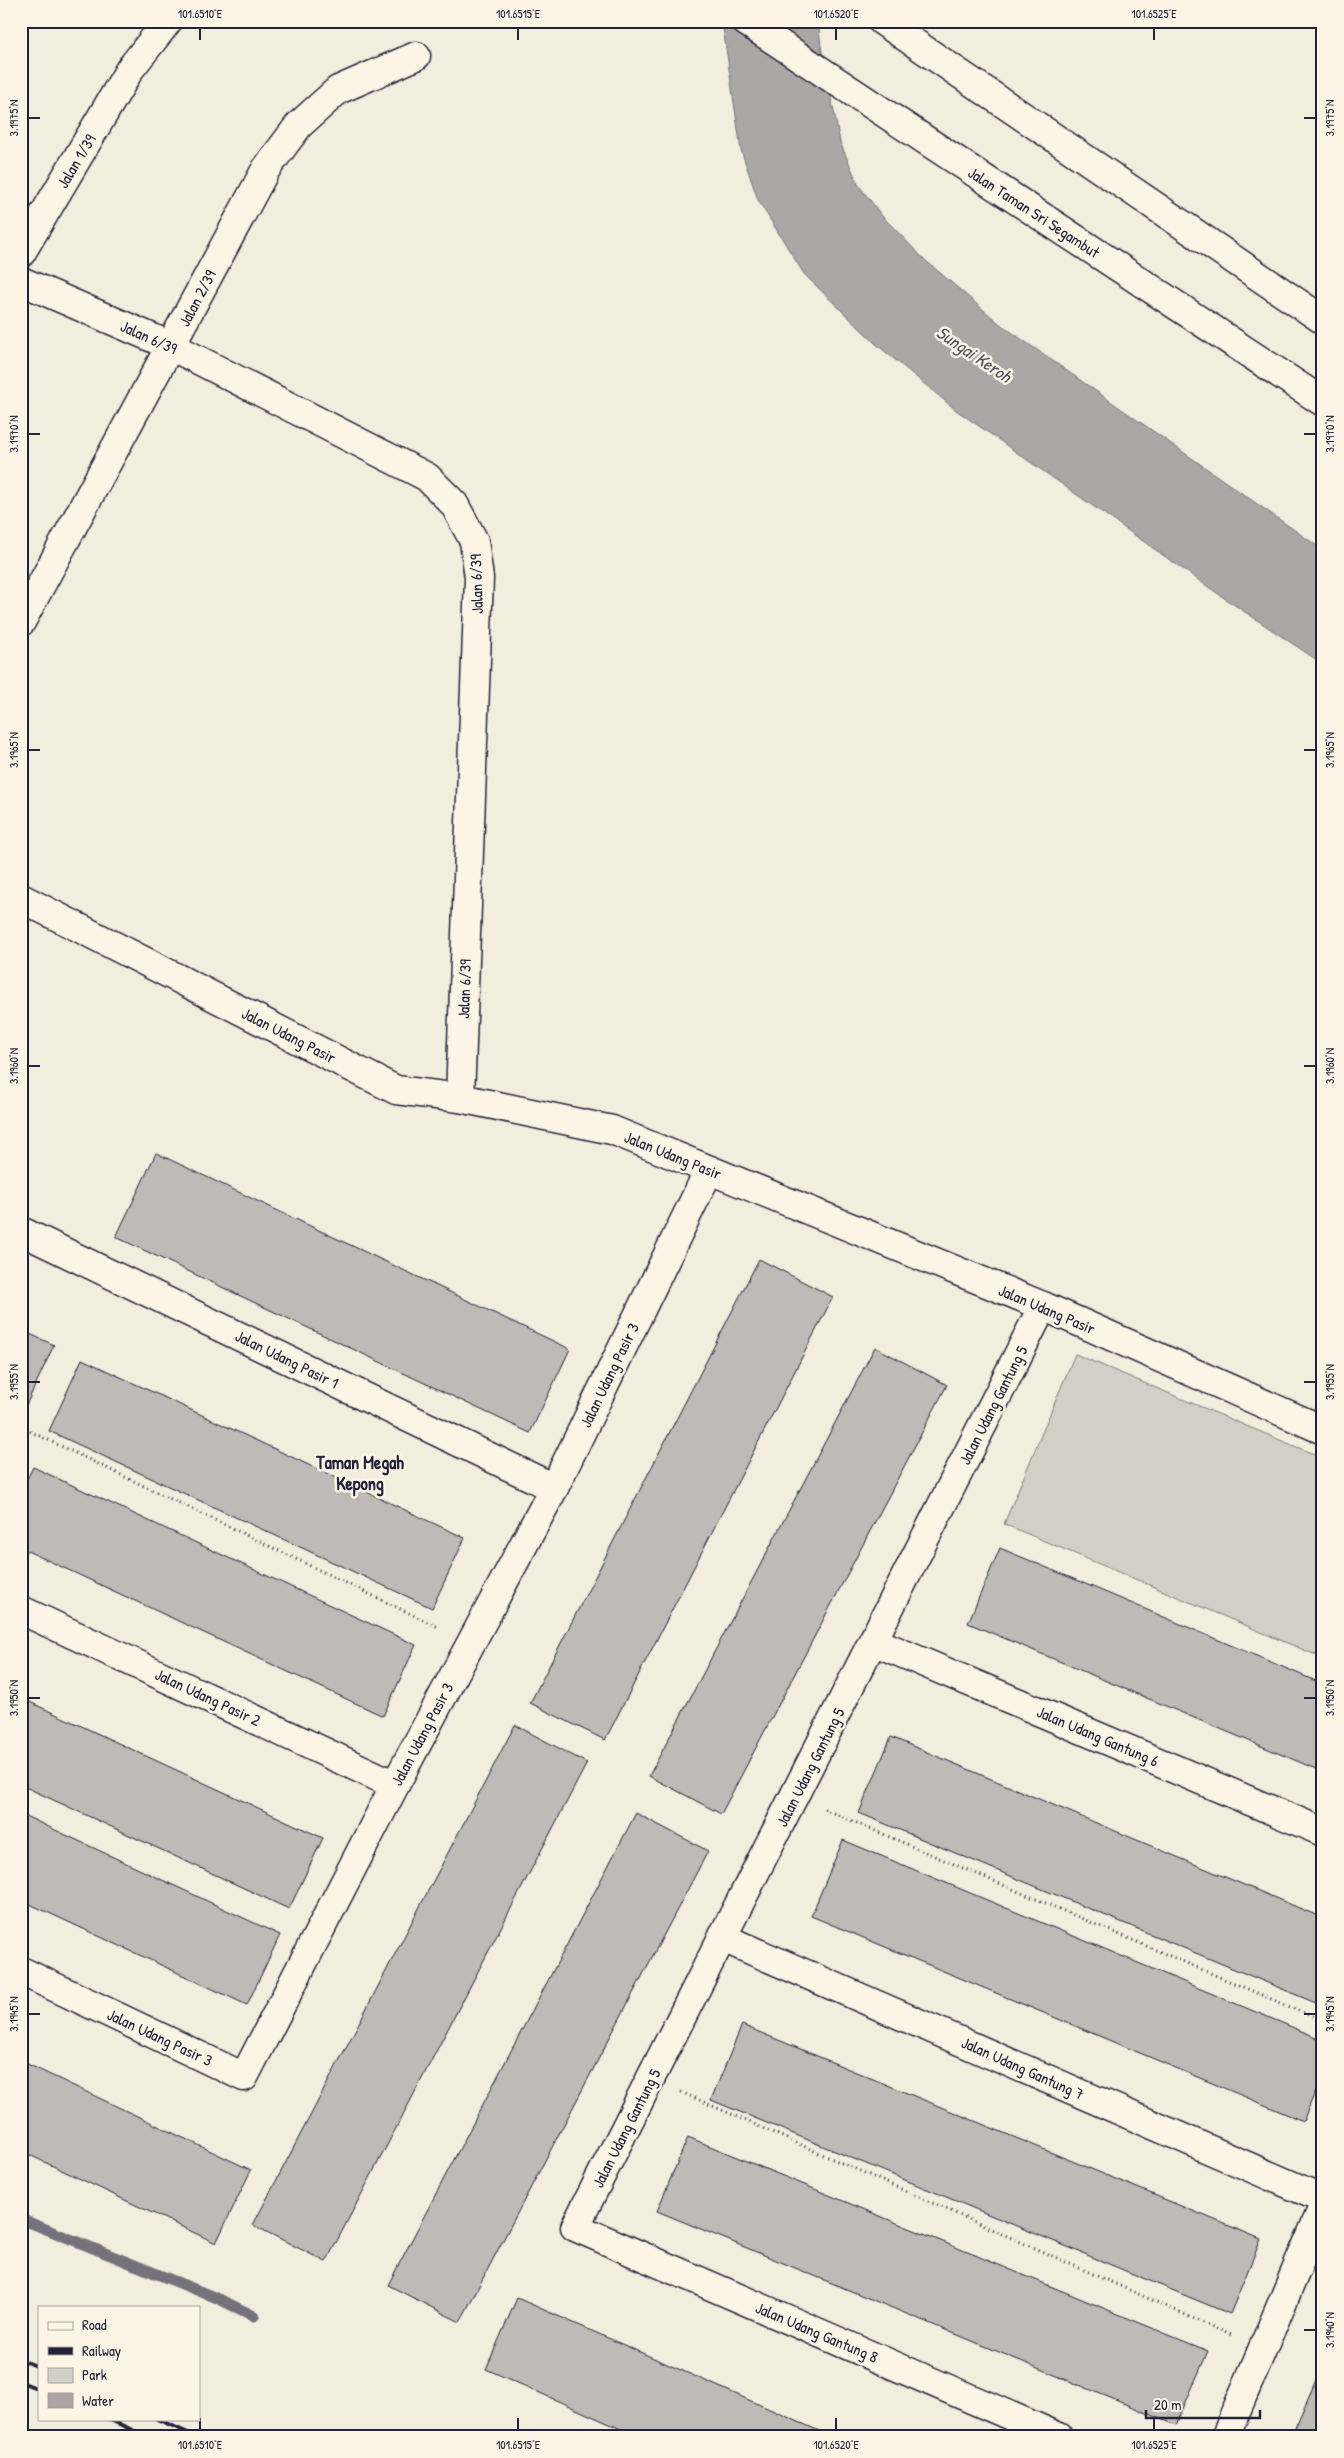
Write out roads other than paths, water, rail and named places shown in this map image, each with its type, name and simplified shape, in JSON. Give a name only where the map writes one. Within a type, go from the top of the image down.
[{"type":"street","name":"Jalan 1/39","points":[[130,69],[144,21]]},
{"type":"street","name":"Jalan 1/39","points":[[21,253],[130,69],[168,21]]},
{"type":"street","name":"Jalan Taman Sri Segambut","points":[[745,21],[1323,402]]},
{"type":"street","points":[[882,21],[1323,320]]},
{"type":"street","name":"Jalan 2/39","points":[[21,622],[266,169],[299,124],[338,90],[416,56]]},
{"type":"street","name":"Jalan 6/39","points":[[21,282],[171,346],[427,477],[454,504],[474,541],[479,578],[460,1098]]},
{"type":"street","name":"Jalan Udang Pasir","points":[[21,898],[396,1090],[460,1098],[612,1130],[1043,1306],[1323,1430]]},
{"type":"street","name":"Jalan Udang Pasir 3","points":[[21,1971],[244,2077],[395,1785],[554,1488],[709,1170]]},
{"type":"street","name":"Jalan Udang Pasir 1","points":[[21,1231],[554,1488]]},
{"type":"street","name":"Jalan Udang Gantung 5","points":[[575,2227],[1043,1306]]},
{"type":"street","name":"Jalan Udang Pasir 2","points":[[21,1610],[395,1785]]},
{"type":"street","name":"Jalan Udang Gantung 6","points":[[873,1641],[1323,1832]]},
{"type":"street","name":"Jalan Udang Gantung 7","points":[[723,1938],[1323,2199]]},
{"type":"street","points":[[1224,2437],[1323,2207]]},
{"type":"street","name":"Jalan Udang Gantung 8","points":[[575,2227],[1060,2437]]},
{"type":"water","name":"Sungai Keroh","points":[[722,21],[818,21],[821,46],[840,142],[858,184],[882,216],[925,260],[1000,324],[1323,550],[1323,664],[1227,600],[956,410],[876,344],[804,274],[758,200],[741,150]]},
{"type":"waterway","points":[[21,2219],[219,2299],[254,2316]]},
{"type":"railway","points":[[21,2360],[38,2367]]},
{"type":"railway","points":[[21,2382],[38,2389]]},
{"type":"railway","points":[[110,2420],[148,2437]]},
{"type":"railway","points":[[159,2420],[197,2437]]},
{"type":"district","name":"Taman Megah Kepong","points":[[360,1472]]}]
